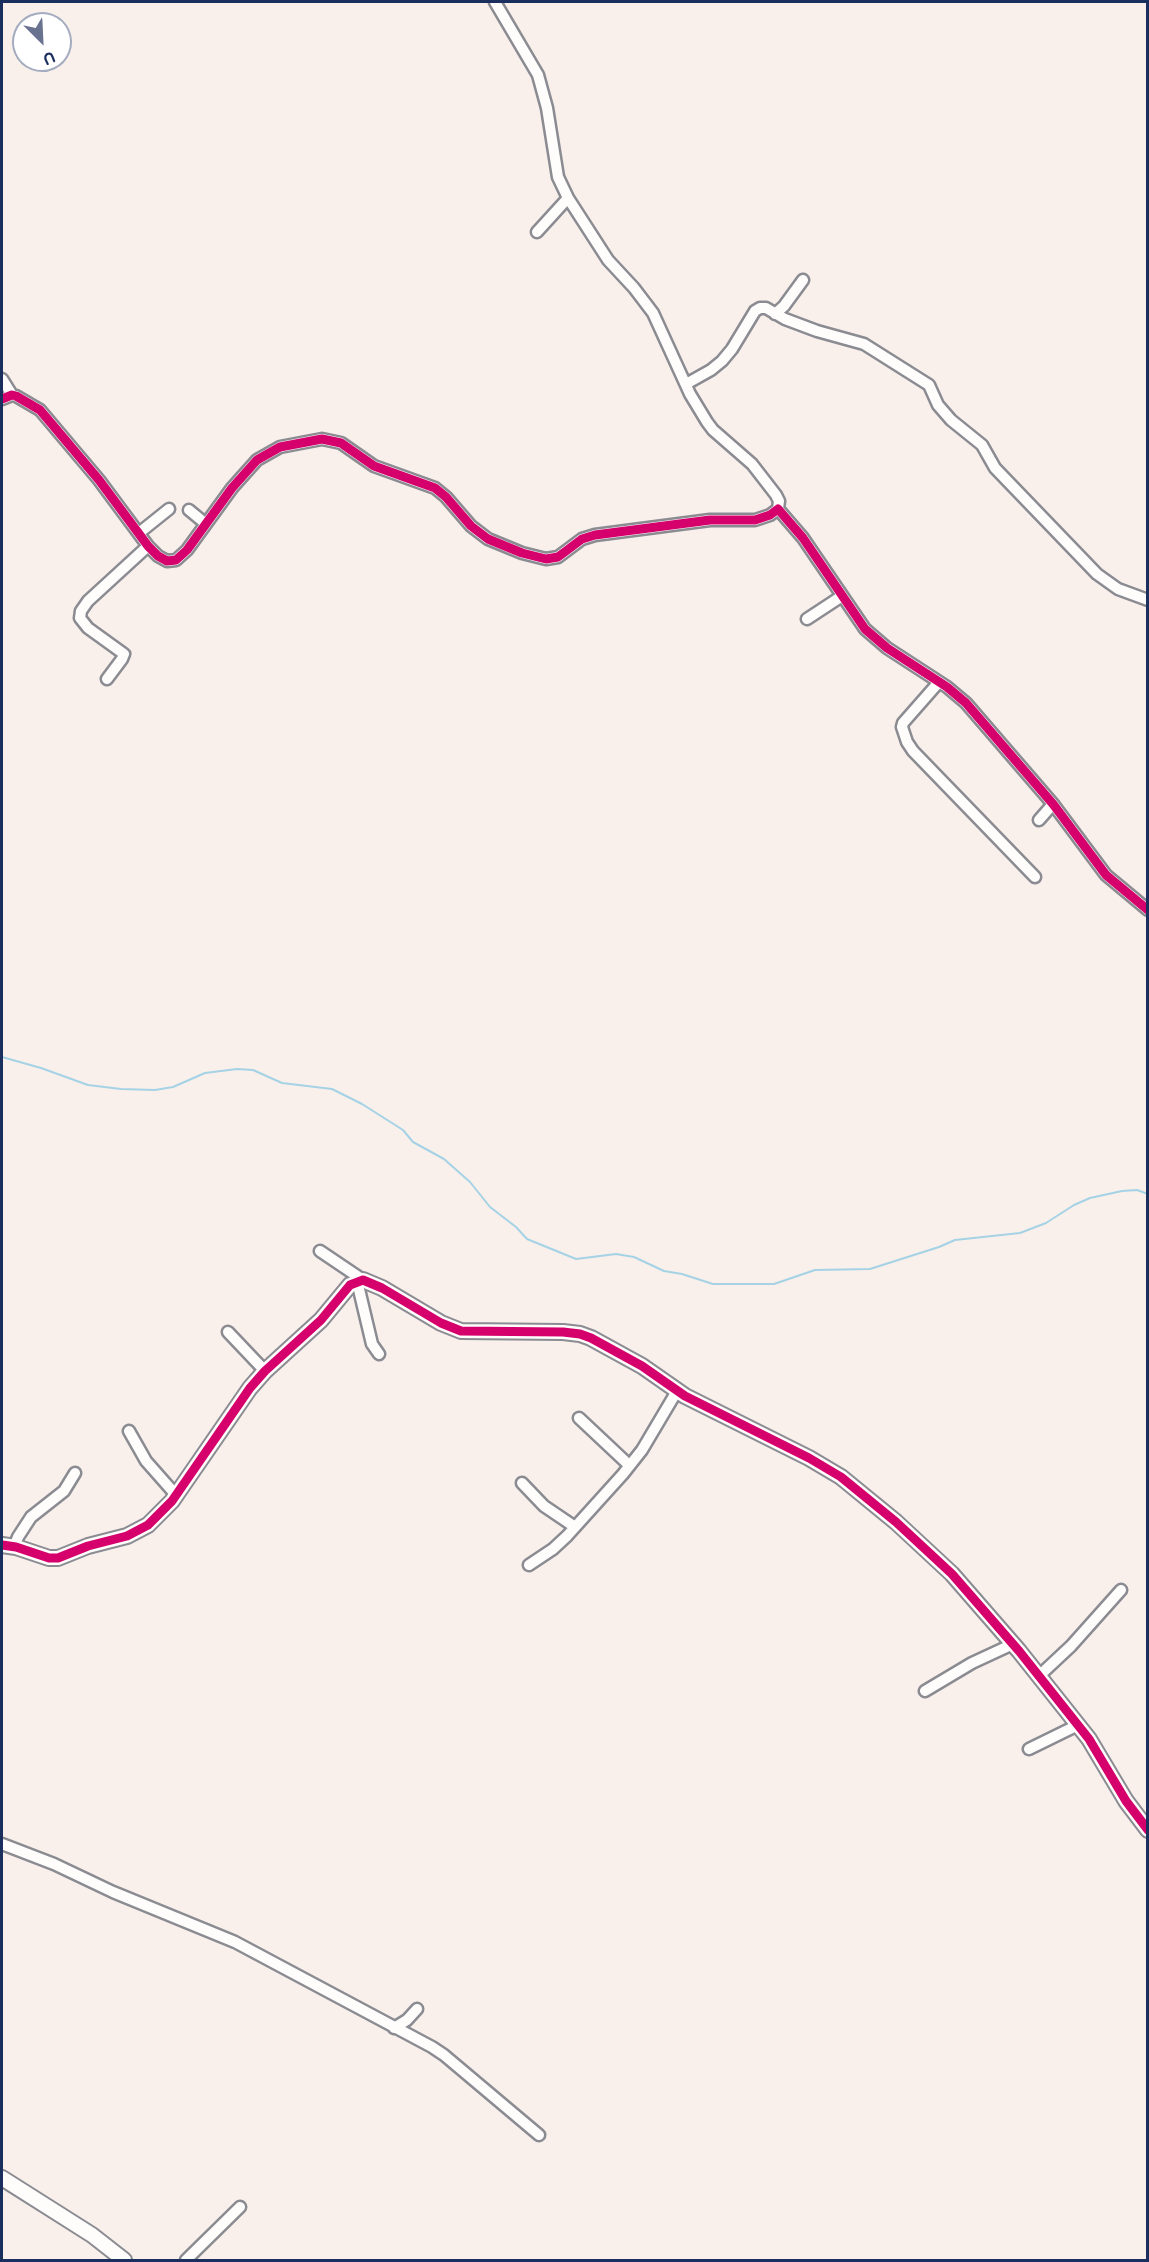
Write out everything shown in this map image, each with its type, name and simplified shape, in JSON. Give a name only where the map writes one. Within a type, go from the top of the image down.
[{"type":"street","points":[[2,379],[7,397],[30,402],[46,416],[148,546],[163,560],[176,560],[187,550],[232,488],[257,460],[279,447],[322,439],[341,443],[374,466],[435,488],[471,526],[488,539],[522,553],[546,559],[558,556],[582,539],[595,535],[711,520],[755,520],[770,515],[778,509],[779,501],[772,488],[741,453],[713,430],[686,384],[653,313],[608,260],[568,198],[556,170],[547,108],[538,75],[495,2]]},
{"type":"street","points":[[537,232],[568,198]]},
{"type":"street","points":[[775,314],[784,306],[803,280]]},
{"type":"street","points":[[686,384],[722,361],[758,309],[766,308],[775,314],[818,331],[864,344],[904,371],[927,383],[941,408],[951,420],[982,445],[994,468],[1076,555],[1118,589],[1148,600]]},
{"type":"street","points":[[778,509],[803,538],[871,635],[887,648],[939,681],[976,713],[1053,804],[1106,875],[1148,910]]},
{"type":"street","points":[[139,533],[169,510]]},
{"type":"street","points":[[189,510],[206,524]]},
{"type":"street","points":[[106,679],[124,654],[83,623],[81,611],[88,601],[148,546]]},
{"type":"street","points":[[807,619],[843,596]]},
{"type":"street","points":[[939,681],[903,723],[907,742],[913,751],[1035,877]]},
{"type":"street","points":[[1039,820],[1053,804]]},
{"type":"street","points":[[321,1251],[360,1280],[382,1288],[441,1323],[460,1331],[580,1334],[633,1360],[677,1391],[809,1458],[841,1477],[896,1522],[952,1574],[1040,1675],[1096,1749],[1126,1801],[1148,1830]]},
{"type":"street","points":[[360,1280],[372,1344],[379,1354]]},
{"type":"street","points":[[8,1546],[54,1558],[127,1536],[148,1525],[176,1495],[250,1388],[265,1371],[306,1334],[350,1285],[360,1280]]},
{"type":"street","points":[[228,1332],[265,1371]]},
{"type":"street","points":[[529,1565],[553,1549],[575,1527],[642,1450],[677,1391]]},
{"type":"street","points":[[579,1418],[629,1465]]},
{"type":"street","points":[[129,1431],[150,1466],[176,1495]]},
{"type":"street","points":[[8,1546],[18,1537],[31,1517],[64,1491],[75,1473]]},
{"type":"street","points":[[522,1483],[544,1506],[575,1527]]},
{"type":"street","points":[[1040,1675],[1071,1646],[1121,1590]]},
{"type":"street","points":[[924,1691],[972,1663],[1013,1644]]},
{"type":"street","points":[[1029,1749],[1078,1725]]},
{"type":"street","points":[[2,1844],[54,1864],[112,1892],[234,1942],[444,2055],[539,2135]]},
{"type":"street","points":[[394,2028],[407,2020],[417,2009]]},
{"type":"street","points":[[2,2178],[92,2235],[124,2260]]},
{"type":"street","points":[[186,2260],[240,2207]]},
{"type":"waterway","points":[[2,1057],[88,1085],[121,1089],[155,1090],[173,1087],[205,1073],[237,1069],[253,1070],[282,1083],[332,1089],[362,1104],[403,1130],[413,1142],[444,1159],[470,1182],[490,1207],[516,1227],[527,1239],[576,1259],[616,1254],[634,1257],[664,1271],[713,1284],[774,1284],[815,1270],[870,1269],[955,1240],[1020,1233],[1046,1223],[1074,1205],[1090,1198],[1122,1191],[1137,1190],[1148,1194]]},
{"type":"cycle path","points":[[2,399],[12,395],[16,396],[40,410],[99,480],[148,546],[167,561],[176,560],[187,550],[232,488],[257,460],[280,447],[322,439],[341,443],[374,466],[435,488],[471,526],[488,539],[522,553],[546,559],[558,557],[582,539],[595,535],[710,520],[755,520],[770,515],[778,509],[803,538],[865,629],[887,648],[947,687],[966,703],[1053,804],[1106,875],[1148,910]]},
{"type":"cycle path","points":[[2,1545],[16,1547],[49,1558],[58,1558],[88,1546],[127,1536],[148,1525],[172,1501],[250,1388],[265,1371],[321,1320],[350,1285],[363,1280],[382,1288],[441,1323],[461,1331],[563,1332],[591,1338],[642,1366],[685,1396],[809,1458],[841,1477],[896,1522],[952,1574],[1019,1651],[1089,1739],[1126,1801],[1148,1830]]}]
